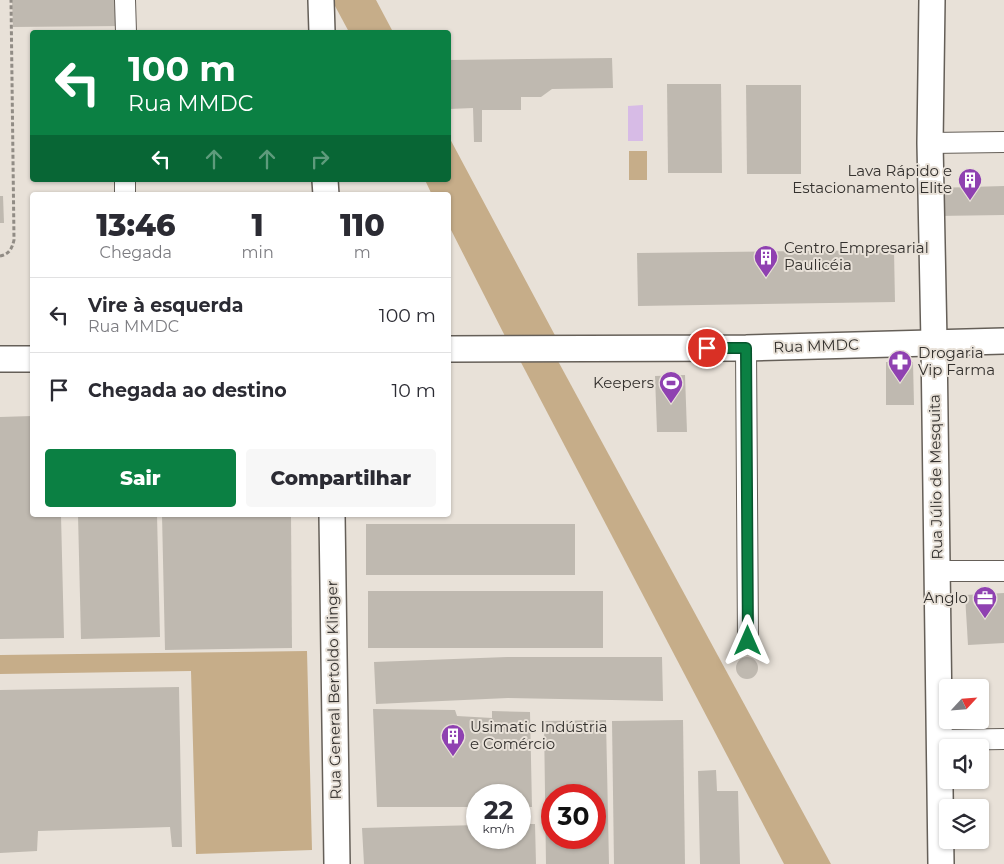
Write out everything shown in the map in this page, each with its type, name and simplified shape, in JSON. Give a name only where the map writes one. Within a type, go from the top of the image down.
[{"type":"street","points":[[125,0],[126,30]]},
{"type":"street","points":[[321,0],[322,30]]},
{"type":"street","name":"Rua Júlio de Mesquita","points":[[932,0],[930,143],[940,739]]},
{"type":"street","points":[[930,143],[1004,142]]},
{"type":"street","name":"Rua MMDC","points":[[451,349],[746,348],[1004,341]]},
{"type":"street","points":[[746,348],[748,641]]},
{"type":"street","points":[[0,360],[30,359]]},
{"type":"street","name":"Rua General Bertoldo Klinger","points":[[332,517],[337,864]]},
{"type":"street","points":[[937,571],[1004,571]]},
{"type":"street","points":[[989,739],[1004,739]]},
{"type":"street","name":"Rua Júlio de Mesquita","points":[[940,789],[941,864]]},
{"type":"path","points":[[0,256],[11,250],[14,240],[11,0]]},
{"type":"shaded area","points":[[335,0],[376,0],[392,30],[348,30],[335,6]]},
{"type":"shaded area","points":[[643,105],[643,141],[628,141],[628,106]]},
{"type":"shaded area","points":[[451,141],[558,341],[508,342],[451,230],[451,192],[431,192],[426,182],[451,182]]},
{"type":"shaded area","points":[[629,151],[647,151],[647,180],[629,180]]},
{"type":"shaded area","points":[[552,350],[831,864],[784,864],[515,351]]},
{"type":"shaded area","points":[[307,651],[312,850],[196,854],[191,671],[0,674],[0,655]]},
{"type":"building","points":[[12,0],[123,0],[123,26],[13,27]]},
{"type":"building","points":[[612,58],[613,88],[552,89],[541,97],[521,97],[521,110],[482,110],[482,142],[474,142],[473,108],[451,109],[451,60]]},
{"type":"building","points":[[667,84],[721,84],[722,173],[668,173]]},
{"type":"building","points":[[746,85],[801,85],[801,174],[747,174]]},
{"type":"building","name":"Lava Rápido e Estacionamento Elite","points":[[1004,186],[1004,215],[936,216],[935,188]]},
{"type":"building","points":[[0,196],[3,196],[4,223],[0,223]]},
{"type":"building","name":"Centro Empresarial Paulicéia","points":[[894,250],[895,302],[638,306],[637,253]]},
{"type":"building","name":"Drogaria Vip Farma","points":[[886,362],[913,362],[914,405],[886,405]]},
{"type":"building","name":"Keepers","points":[[685,375],[687,432],[657,432],[655,376]]},
{"type":"building","points":[[30,416],[30,517],[61,517],[64,638],[0,639],[0,417]]},
{"type":"building","points":[[78,517],[157,517],[160,637],[81,639]]},
{"type":"building","points":[[162,517],[291,517],[292,648],[165,650]]},
{"type":"building","points":[[366,524],[575,524],[575,575],[366,575]]},
{"type":"building","points":[[368,591],[603,591],[603,648],[368,648]]},
{"type":"building","name":"Anglo","points":[[1004,593],[1004,643],[968,645],[965,595]]},
{"type":"building","points":[[507,657],[662,657],[663,701],[508,698],[376,704],[374,662]]},
{"type":"building","points":[[747,657],[755,660],[758,668],[755,676],[747,679],[739,676],[736,668],[739,660]]},
{"type":"building","points":[[179,687],[182,847],[172,847],[170,827],[38,831],[37,851],[0,853],[0,690]]},
{"type":"building","name":"Usimatic Indústria e Comércio","points":[[373,709],[455,710],[457,716],[492,718],[492,711],[530,712],[532,807],[531,784],[466,784],[466,807],[377,807]]},
{"type":"building","points":[[606,720],[609,864],[546,864],[546,849],[606,849],[606,784],[545,784],[544,721]]},
{"type":"building","points":[[683,720],[685,864],[614,864],[612,721]]},
{"type":"building","points":[[716,770],[717,791],[738,791],[740,864],[700,864],[698,771]]},
{"type":"building","points":[[531,824],[535,824],[536,864],[364,864],[362,828],[466,825],[466,849],[531,849]]},
{"type":"place","name":"Lava Rápido e Estacionamento Elite","points":[[970,201]]},
{"type":"place","name":"Centro Empresarial Paulicéia","points":[[766,278]]},
{"type":"place","name":"Drogaria Vip Farma","points":[[900,383]]},
{"type":"place","name":"Keepers","points":[[671,404]]},
{"type":"place","name":"Anglo","points":[[985,619]]},
{"type":"place","name":"Usimatic Indústria e Comércio","points":[[453,757]]},
{"type":"route","points":[[707,348],[746,348],[748,641]]}]
